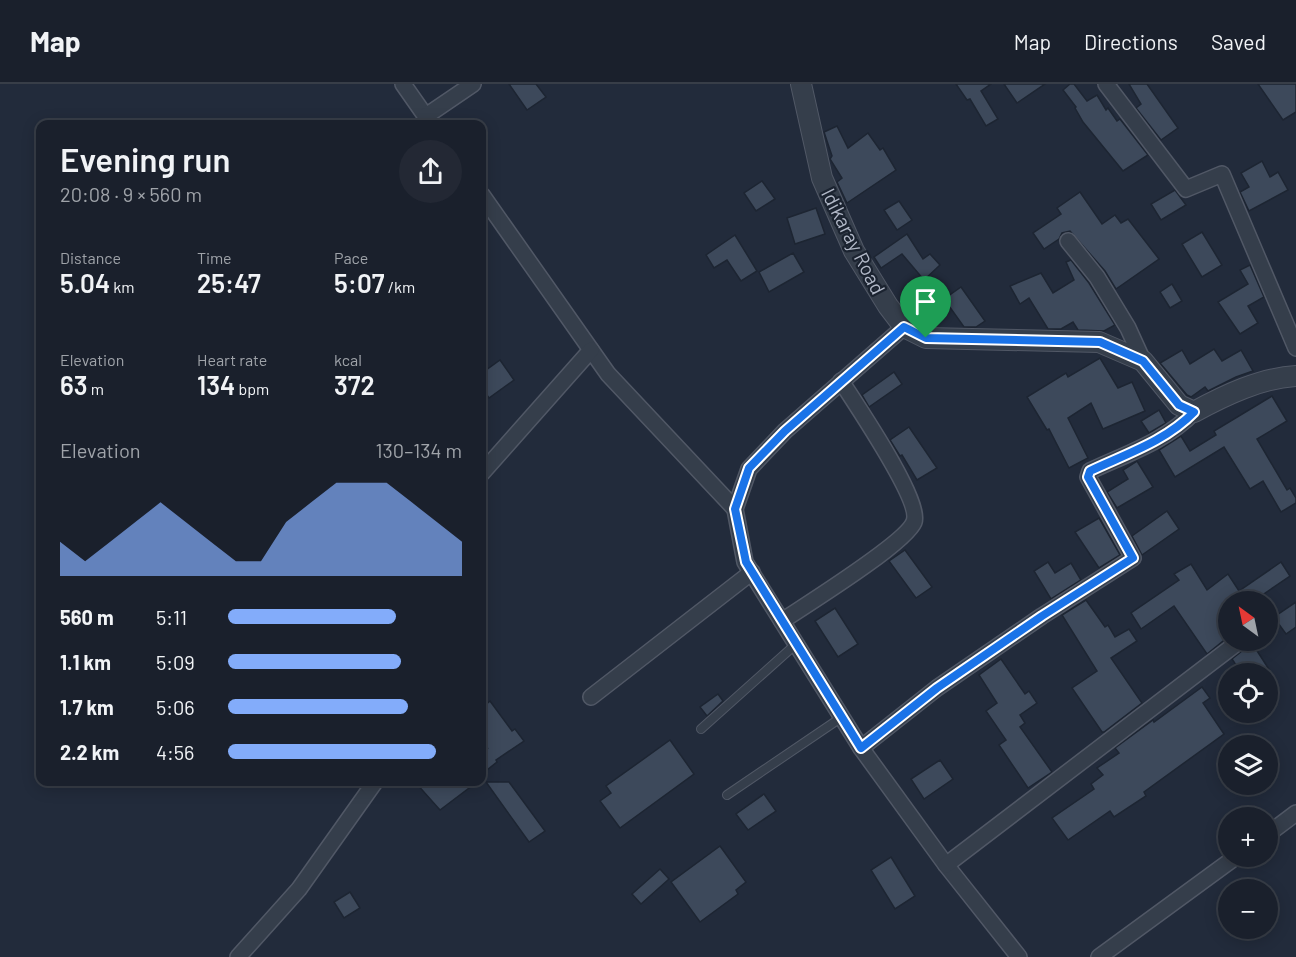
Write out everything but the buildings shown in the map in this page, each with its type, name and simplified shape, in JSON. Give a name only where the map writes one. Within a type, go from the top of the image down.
[{"type":"street","points":[[403,84],[429,120],[473,84]]},
{"type":"street","name":"Idikaray Road","points":[[801,84],[822,178],[854,251],[888,306],[904,327]]},
{"type":"street","points":[[1106,84],[1186,189],[1222,174],[1296,348]]},
{"type":"street","points":[[486,201],[608,374],[735,509]]},
{"type":"street","points":[[1068,241],[1097,277],[1128,328],[1143,361],[1179,405],[1194,412]]},
{"type":"street","points":[[1019,957],[946,865],[861,748],[746,562],[735,509],[749,468],[785,431],[904,327],[926,338],[1100,342],[1143,361]]},
{"type":"street","points":[[486,468],[591,350]]},
{"type":"street","points":[[861,748],[937,688],[1042,616],[1133,558],[1088,477],[1090,471],[1166,436],[1194,412],[1221,397],[1280,377],[1296,376]]},
{"type":"street","points":[[782,621],[847,578],[903,536],[914,522],[914,508],[905,487],[841,381]]},
{"type":"street","points":[[591,698],[752,572]]},
{"type":"street","points":[[946,865],[1227,651]]},
{"type":"street","points":[[238,957],[299,888],[372,786]]},
{"type":"street","points":[[1278,826],[1296,813]]},
{"type":"street","points":[[1099,957],[1222,867]]},
{"type":"lane","points":[[702,729],[796,644]]},
{"type":"lane","points":[[727,795],[842,717]]},
{"type":"route","points":[[904,327],[926,338],[1100,342],[1143,361],[1179,405],[1194,412],[1166,436],[1090,471],[1088,477],[1133,558],[1042,616],[937,688],[861,748],[746,562],[735,509],[749,468],[785,431],[904,327]]}]
